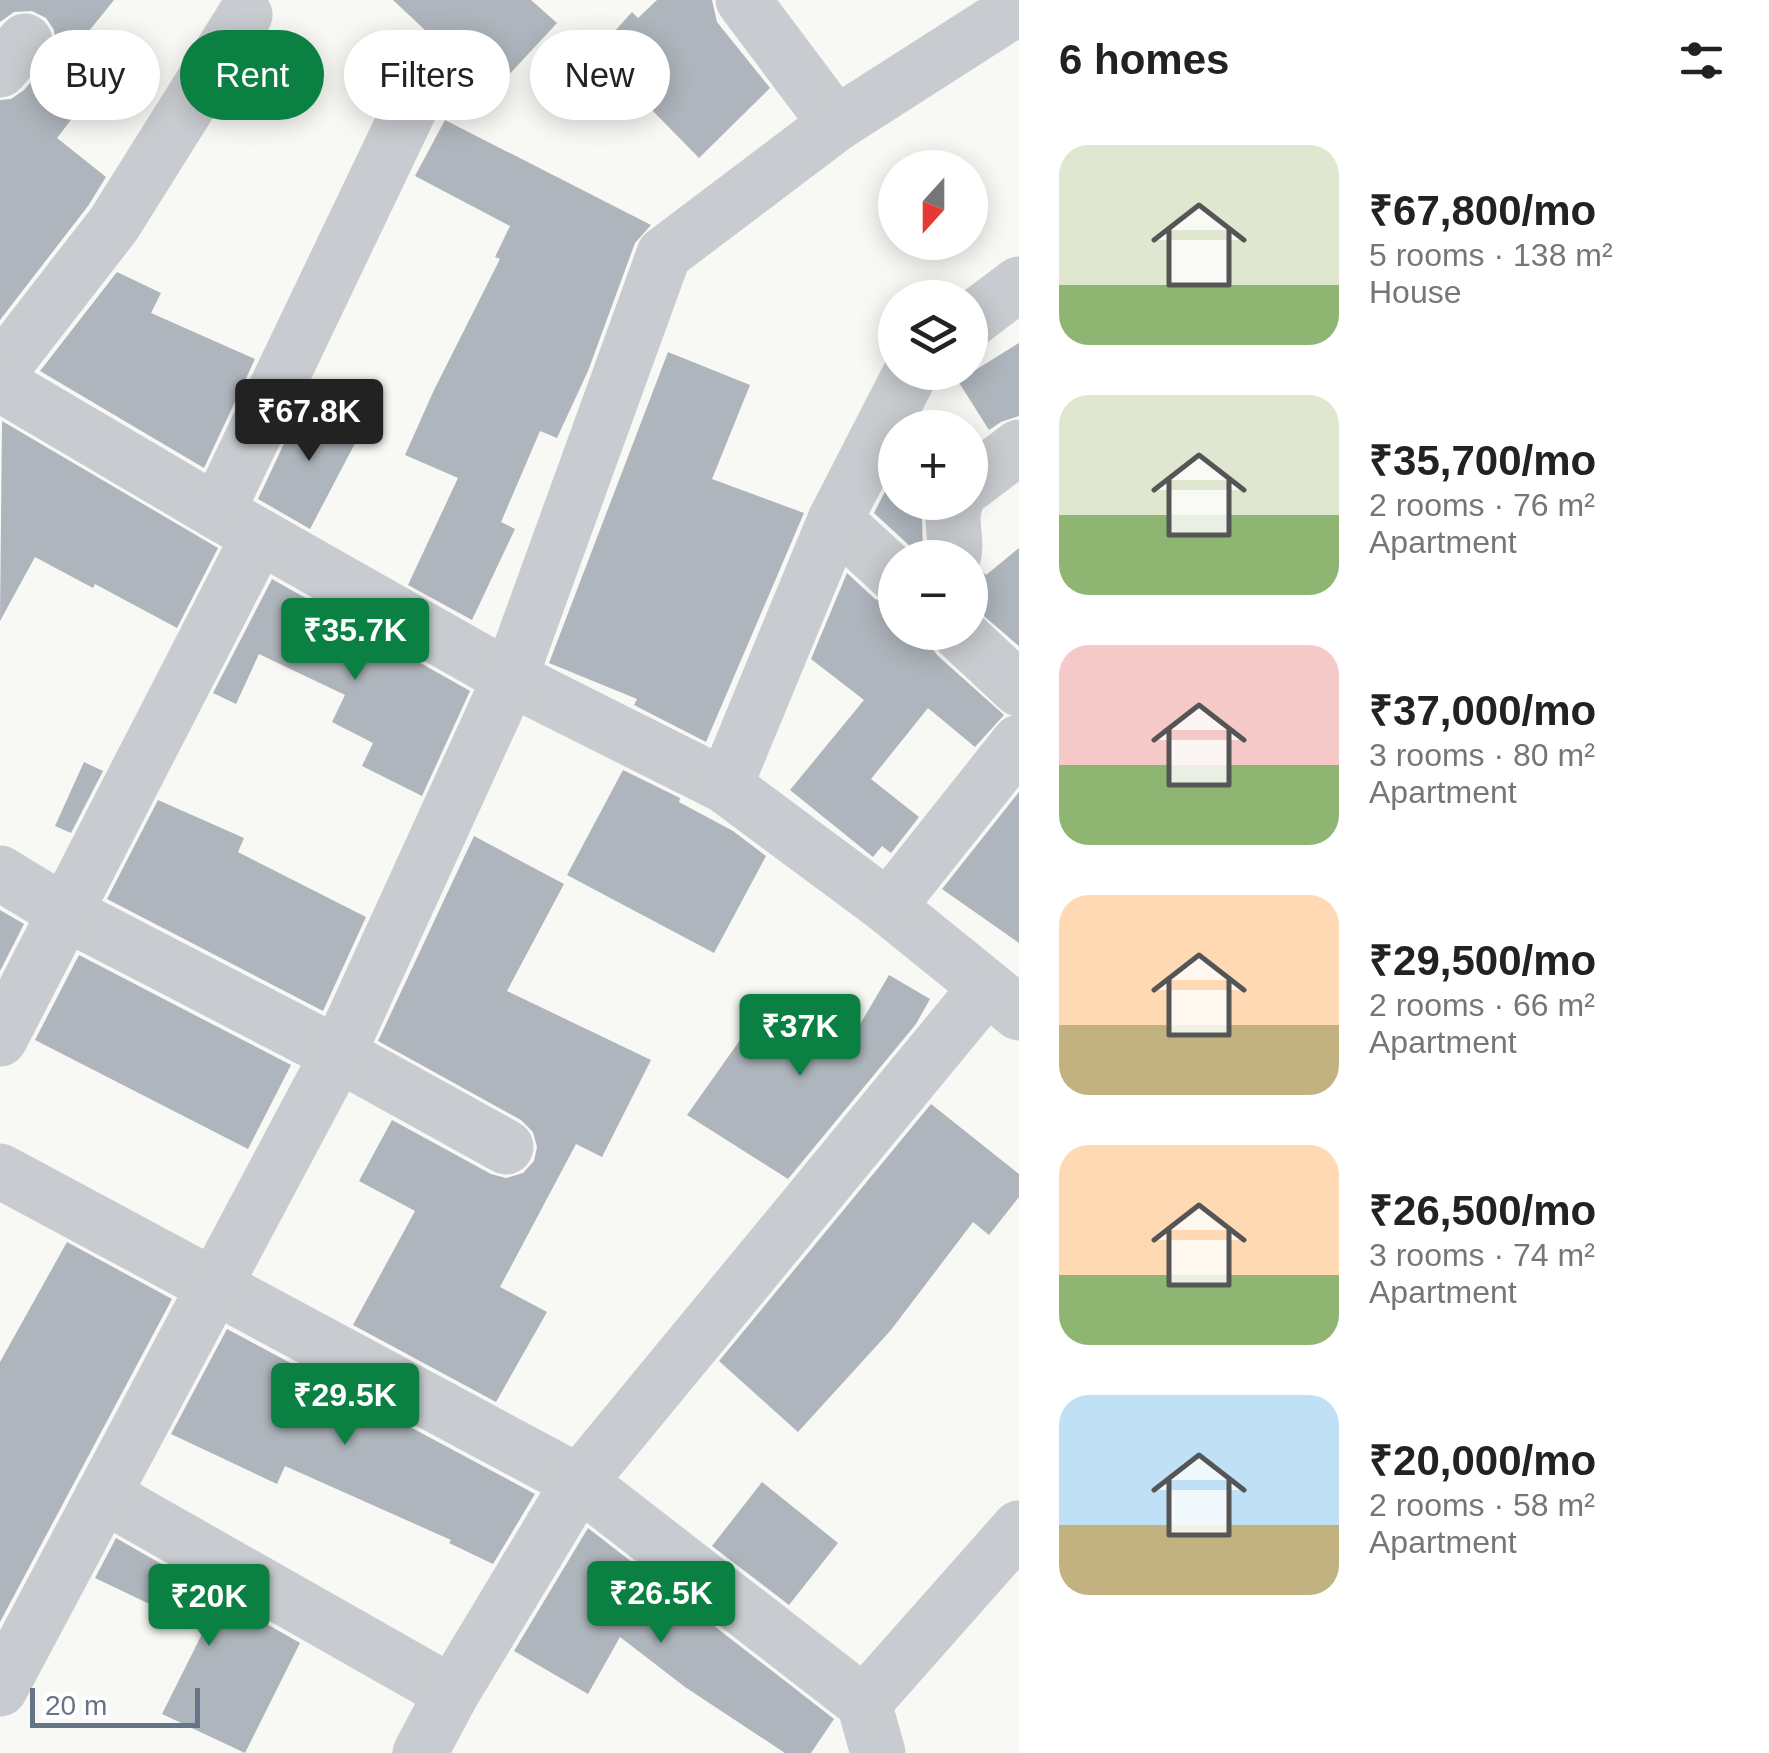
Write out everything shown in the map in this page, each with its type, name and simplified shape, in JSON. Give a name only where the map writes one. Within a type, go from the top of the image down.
[{"type":"street","points":[[742,0],[836,124]]},
{"type":"street","points":[[0,1689],[338,1054],[510,678],[664,254],[836,124],[1019,7]]},
{"type":"street","points":[[0,371],[114,224],[244,14]]},
{"type":"street","points":[[0,1038],[64,912],[238,524],[407,120]]},
{"type":"street","points":[[988,307],[1019,284]]},
{"type":"street","points":[[0,384],[510,678],[724,786],[888,907],[1002,1000],[579,1482],[420,1753]]},
{"type":"street","points":[[724,786],[835,520],[902,390]]},
{"type":"street","points":[[988,470],[1019,447]]},
{"type":"street","points":[[835,520],[878,559]]},
{"type":"street","points":[[888,907],[1019,742]]},
{"type":"street","points":[[0,874],[64,912],[338,1054],[506,1147]]},
{"type":"street","points":[[0,1170],[579,1482],[871,1728],[1019,1528]]},
{"type":"street","points":[[103,1494],[452,1693]]},
{"type":"building","points":[[0,0],[114,0],[90,30],[54,30],[46,18],[32,11],[14,12],[0,22]]},
{"type":"building","points":[[393,0],[531,0],[557,23],[550,30],[530,30],[530,52],[510,74],[510,30],[425,30]]},
{"type":"building","points":[[657,0],[712,0],[717,22],[770,88],[699,158],[662,120],[670,120],[670,30],[616,30],[632,12],[638,18]]},
{"type":"building","points":[[30,83],[30,120],[71,120],[57,138],[106,177],[0,320],[0,100],[11,99]]},
{"type":"building","points":[[445,120],[651,225],[635,243],[588,371],[557,438],[540,431],[501,522],[515,529],[472,620],[408,585],[458,478],[405,455],[500,259],[495,257],[510,226],[415,176]]},
{"type":"building","points":[[117,272],[161,293],[151,313],[255,359],[204,468],[40,371]]},
{"type":"building","points":[[1019,343],[1019,416],[989,430],[988,410],[976,410],[964,390],[988,390],[988,362]]},
{"type":"building","points":[[668,352],[750,385],[712,479],[804,513],[706,742],[634,705],[637,699],[549,663]]},
{"type":"building","points":[[305,399],[362,430],[310,529],[258,499]]},
{"type":"building","points":[[2,421],[218,548],[177,628],[35,557],[0,621]]},
{"type":"building","points":[[882,520],[922,520],[923,540],[903,540]]},
{"type":"building","points":[[1019,548],[1019,646],[988,619],[988,573]]},
{"type":"building","points":[[847,573],[878,600],[878,650],[934,650],[1004,715],[975,747],[928,708],[871,779],[919,817],[891,853],[882,846],[873,857],[790,790],[864,700],[811,659]]},
{"type":"building","points":[[272,579],[470,691],[422,796],[362,766],[373,743],[332,722],[345,695],[259,654],[236,704],[213,693]]},
{"type":"building","points":[[84,762],[103,771],[71,833],[55,826]]},
{"type":"building","points":[[623,770],[680,798],[679,802],[733,831],[766,856],[714,953],[567,875]]},
{"type":"building","points":[[1019,792],[1019,943],[942,889]]},
{"type":"building","points":[[158,800],[244,838],[238,852],[366,917],[323,1011],[107,899]]},
{"type":"building","points":[[474,836],[564,884],[507,991],[651,1060],[602,1157],[576,1144],[500,1287],[547,1312],[496,1402],[353,1325],[415,1211],[359,1181],[392,1120],[491,1174],[506,1178],[523,1173],[534,1161],[537,1147],[533,1132],[521,1120],[378,1041]]},
{"type":"building","points":[[0,910],[24,924],[0,971]]},
{"type":"building","points":[[79,955],[291,1065],[248,1149],[35,1040]]},
{"type":"building","points":[[889,975],[930,999],[916,1024],[788,1179],[687,1115],[767,1002],[842,1055]]},
{"type":"building","points":[[931,1104],[1019,1174],[1019,1197],[989,1235],[973,1222],[891,1330],[798,1432],[719,1361]]},
{"type":"building","points":[[67,1242],[172,1299],[0,1622],[0,1362]]},
{"type":"building","points":[[227,1329],[535,1494],[493,1564],[449,1543],[451,1540],[285,1466],[277,1484],[171,1434]]},
{"type":"building","points":[[762,1482],[838,1543],[789,1605],[712,1546]]},
{"type":"building","points":[[588,1528],[834,1719],[811,1753],[785,1753],[685,1687],[620,1637],[588,1694],[514,1651]]},
{"type":"building","points":[[116,1538],[300,1643],[245,1753],[162,1714],[204,1630],[95,1578]]}]
